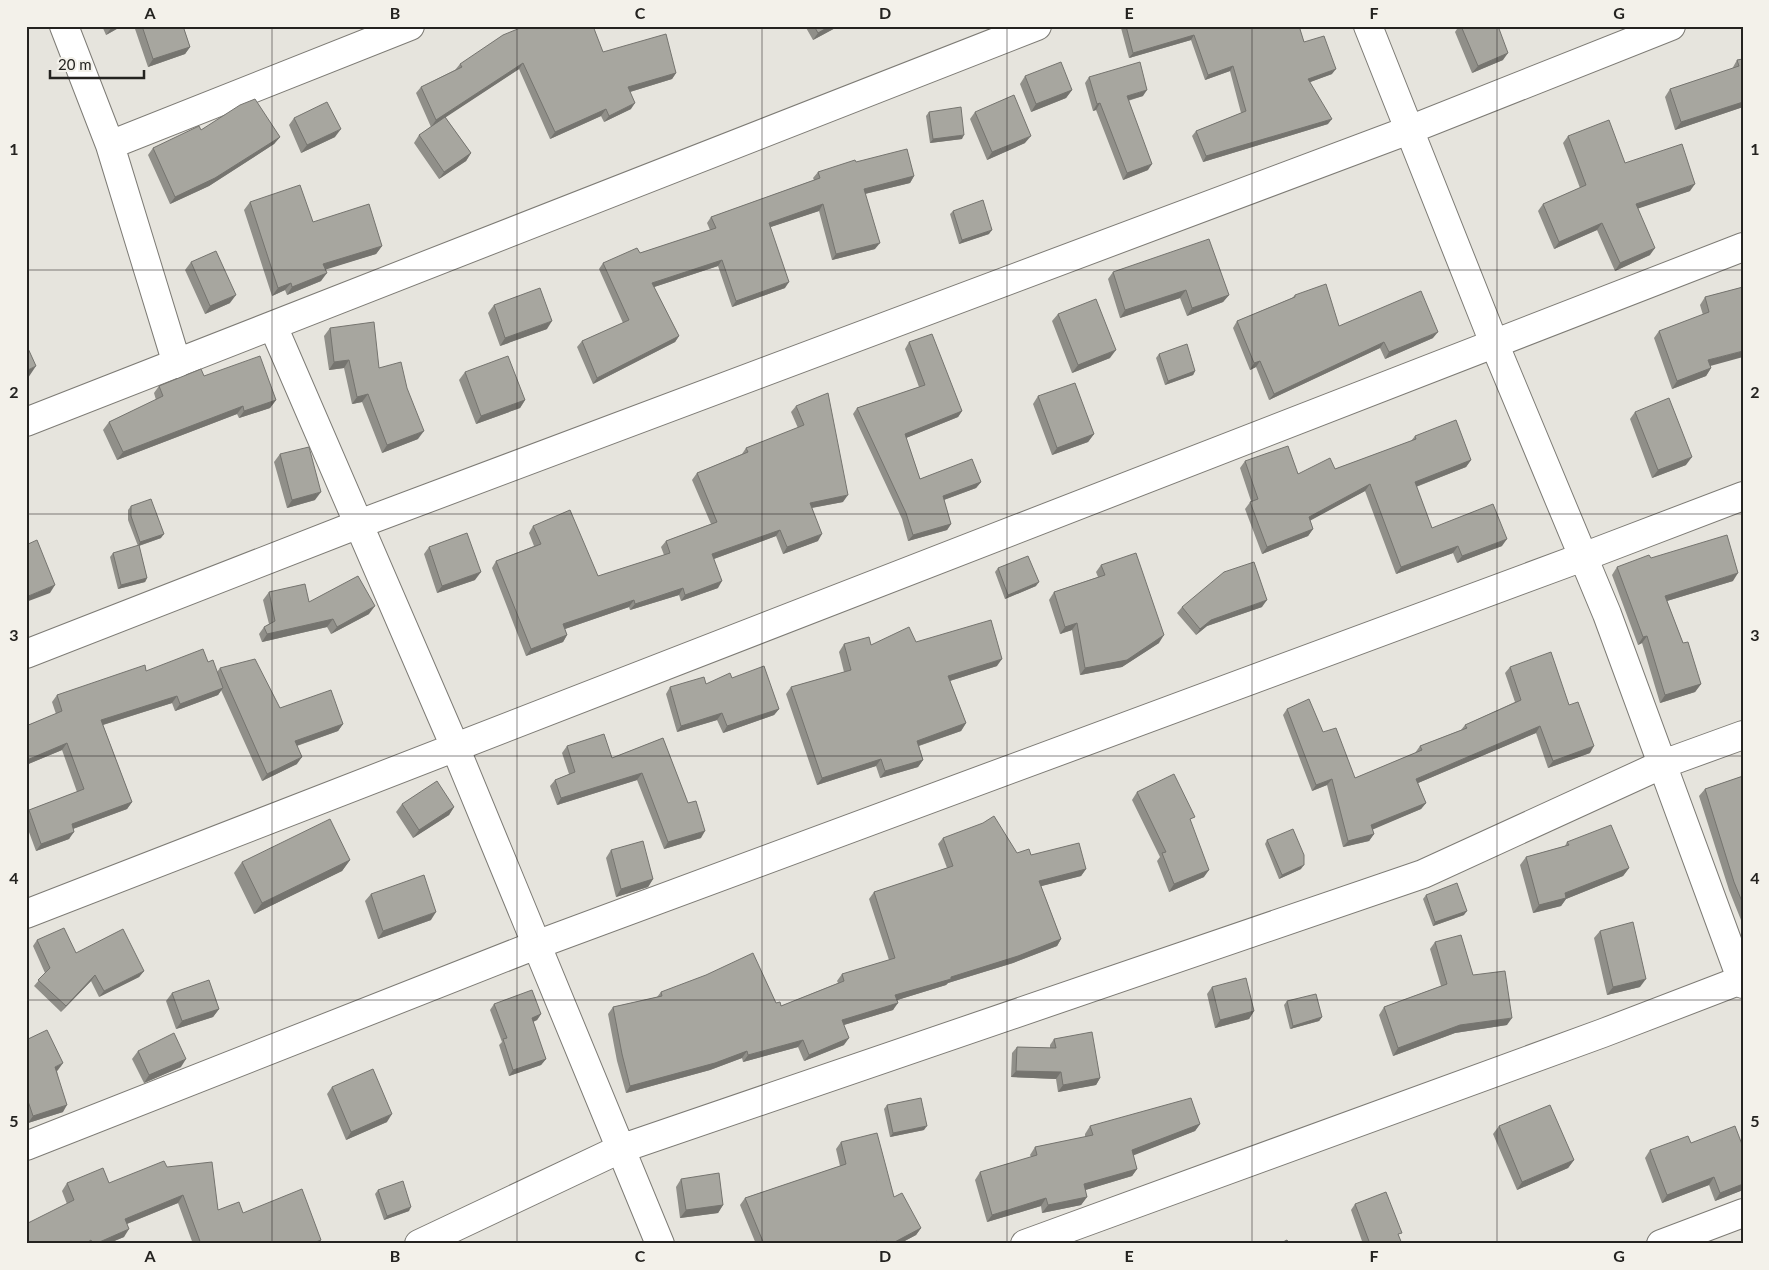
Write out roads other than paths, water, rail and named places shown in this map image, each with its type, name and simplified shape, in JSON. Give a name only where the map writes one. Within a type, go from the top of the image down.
[{"type":"street","points":[[64,26],[110,145],[177,364]]},
{"type":"street","points":[[110,145],[410,26]]},
{"type":"street","points":[[26,422],[1037,26]]},
{"type":"street","points":[[1026,1244],[1742,982],[1607,614],[1494,343],[1368,26]]},
{"type":"street","points":[[26,654],[359,524],[1410,130],[1670,26]]},
{"type":"street","points":[[26,914],[1743,247]]},
{"type":"street","points":[[273,326],[455,747],[660,1244]]},
{"type":"street","points":[[26,1146],[536,945],[1743,496]]},
{"type":"street","points":[[419,1244],[620,1149],[1423,874],[1663,764],[1743,735]]},
{"type":"street","points":[[1661,1244],[1743,1213]]}]
